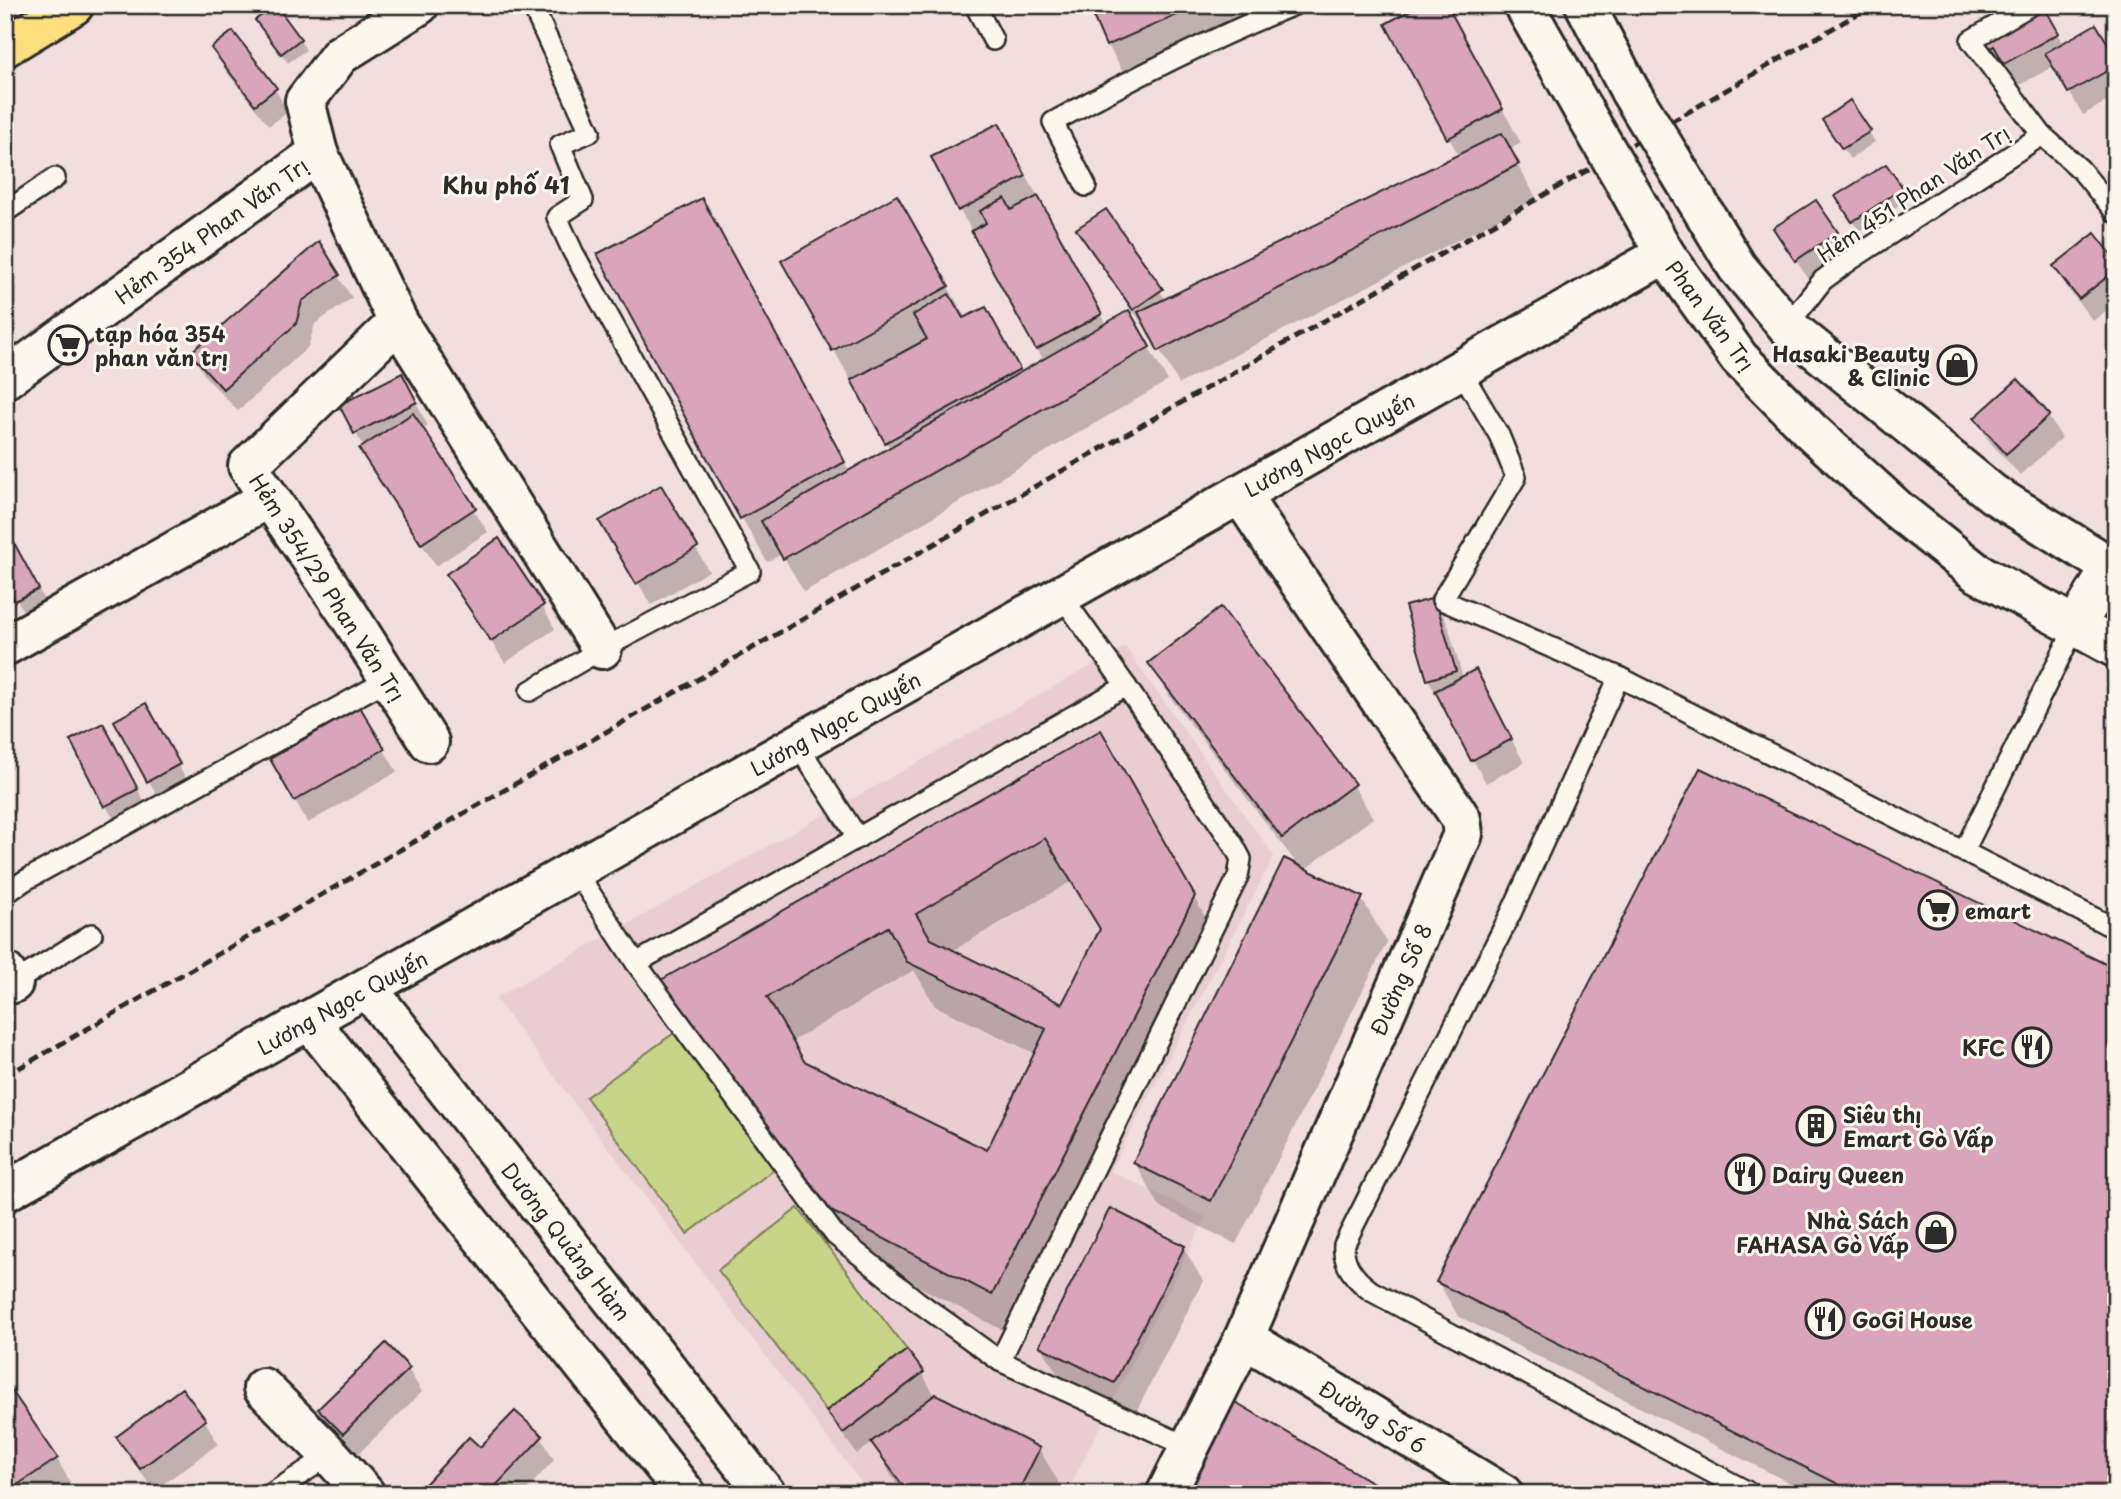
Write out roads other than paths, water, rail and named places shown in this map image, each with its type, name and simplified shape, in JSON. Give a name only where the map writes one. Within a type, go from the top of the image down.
[{"type":"main road","points":[[5,47],[74,5]]},
{"type":"street","name":"Hẻm 354 Phan Văn Trị","points":[[5,379],[318,153],[305,101],[340,55],[419,5]]},
{"type":"street","name":"Phan Văn Trị","points":[[1524,5],[1665,254],[1738,358],[1810,430],[1898,510],[1976,572],[2116,648]]},
{"type":"street","points":[[1585,5],[1630,91],[1737,267],[1787,326],[1993,494],[2113,568],[2076,627]]},
{"type":"street","points":[[318,153],[398,322],[602,649]]},
{"type":"street","name":"Lương Ngọc Quyến","points":[[5,1192],[1665,254]]},
{"type":"street","name":"Hẻm 354/29 Phan Văn Trị","points":[[398,322],[247,466],[349,615],[429,742]]},
{"type":"street","name":"Đường Số 8","points":[[1166,1494],[1244,1338],[1463,834],[1461,819],[1454,808],[1240,494]]},
{"type":"street","points":[[5,646],[270,498]]},
{"type":"street","name":"Dương Quảng Hàm","points":[[367,988],[766,1494]]},
{"type":"street","points":[[309,1020],[686,1494]]},
{"type":"street","name":"Đường Số 6","points":[[1244,1338],[1503,1494]]},
{"type":"street","points":[[263,1388],[365,1494]]},
{"type":"lane","points":[[530,691],[602,649],[750,571],[573,252],[557,217],[583,200],[560,145],[590,132],[532,5]]},
{"type":"lane","points":[[975,5],[993,40]]},
{"type":"lane","points":[[1086,186],[1053,122],[1141,75],[1294,5]]},
{"type":"lane","points":[[2031,5],[1971,40],[2042,135],[2080,169],[2116,213]]},
{"type":"lane","name":"Hẻm 451 Phan Văn Trị","points":[[1787,326],[1823,280],[2042,135]]},
{"type":"lane","points":[[5,212],[55,178]]},
{"type":"lane","points":[[1460,369],[1499,435],[1516,477],[1442,600],[1619,677],[2116,929]]},
{"type":"lane","points":[[1000,1360],[1238,877],[1241,859],[1126,686],[1061,595]]},
{"type":"lane","points":[[1964,851],[2076,627]]},
{"type":"lane","points":[[1619,677],[1511,913],[1343,1245],[1343,1254],[1359,1282],[1371,1291],[1752,1494]]},
{"type":"lane","points":[[5,894],[389,679]]},
{"type":"lane","points":[[636,963],[1126,686]]},
{"type":"lane","points":[[797,744],[858,838]]},
{"type":"lane","points":[[575,870],[636,963],[835,1235],[917,1301],[1000,1360],[1189,1447]]},
{"type":"lane","points":[[8,981],[92,934]]},
{"type":"lane","points":[[271,1494],[330,1455]]},
{"type":"railway","points":[[5,1076],[1873,5]]},
{"type":"place","name":"tạp hóa 354 phan văn trị","points":[[68,345]]},
{"type":"place","name":"Hasaki Beauty & Clinic","points":[[1957,365]]},
{"type":"place","name":"emart","points":[[1938,910]]},
{"type":"place","name":"KFC","points":[[2032,1047]]},
{"type":"place","name":"Siêu thị Emart Gò Vấp","points":[[1816,1126]]},
{"type":"place","name":"Dairy Queen","points":[[1745,1174]]},
{"type":"place","name":"Nhà Sách FAHASA Gò Vấp","points":[[1936,1232]]},
{"type":"place","name":"GoGi House","points":[[1825,1319]]},
{"type":"district","name":"Khu phố 41","points":[[506,184]]}]
